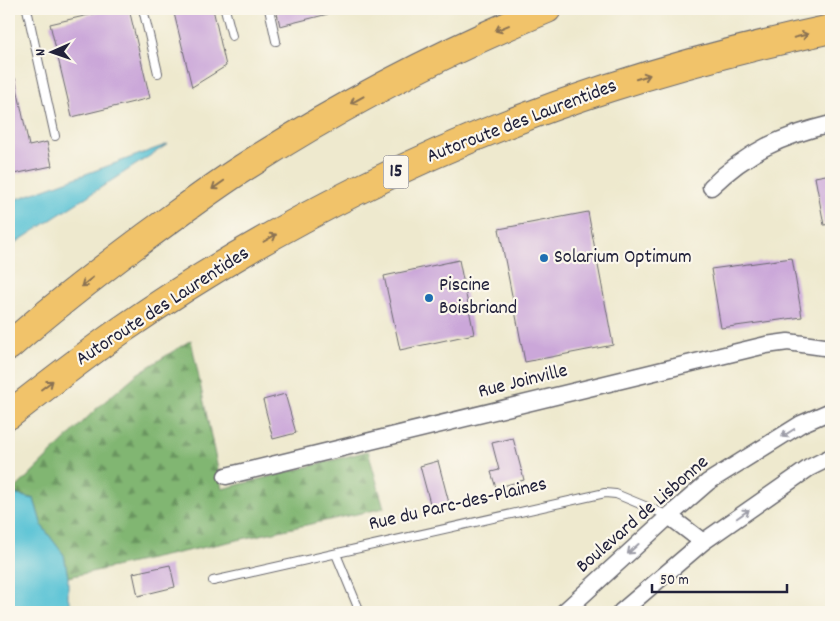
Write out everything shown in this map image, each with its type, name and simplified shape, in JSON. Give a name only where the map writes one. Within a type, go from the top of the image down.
[{"type":"highway","points":[[9,346],[112,262],[242,168],[322,119],[401,75],[492,32],[547,9]]},
{"type":"highway","name":"Autoroute des Laurentides","points":[[9,415],[115,335],[198,279],[300,221],[392,174],[508,124],[607,88],[719,55],[831,29]]},
{"type":"street","points":[[711,187],[739,163],[767,146],[790,136],[831,124]]},
{"type":"street","name":"Rue Joinville","points":[[226,476],[766,345],[788,342],[831,348]]},
{"type":"street","name":"Boulevard de Lisbonne","points":[[564,612],[668,516],[708,482],[801,424],[831,411]]},
{"type":"street","points":[[621,612],[703,542],[809,468],[831,457]]},
{"type":"street","name":"Rue du Parc-des-Plaines","points":[[668,516],[703,542]]},
{"type":"lane","points":[[27,9],[55,136]]},
{"type":"lane","points":[[143,9],[158,73]]},
{"type":"lane","points":[[225,9],[232,36]]},
{"type":"lane","points":[[269,9],[276,41]]},
{"type":"lane","name":"Rue du Parc-des-Plaines","points":[[213,581],[605,493],[616,494],[668,516]]},
{"type":"lane","points":[[336,554],[360,612]]},
{"type":"green space","points":[[191,340],[222,489],[368,451],[384,508],[68,577],[64,555],[42,526],[34,499],[11,493],[95,410],[137,374]]},
{"type":"water","points":[[168,144],[9,247],[9,202]]},
{"type":"water","points":[[9,493],[34,499],[42,526],[64,555],[68,577],[68,598],[75,612],[9,612]]},
{"type":"building","points":[[114,9],[129,9],[150,98],[72,117],[50,24]]},
{"type":"building","points":[[173,9],[213,9],[226,66],[192,87]]},
{"type":"building","points":[[276,9],[328,9],[328,14],[280,26]]},
{"type":"building","points":[[15,78],[29,146],[47,142],[52,166],[9,175],[9,79]]},
{"type":"building","points":[[831,174],[831,224],[824,225],[815,177]]},
{"type":"building","points":[[588,212],[613,345],[525,362],[499,229]]},
{"type":"building","points":[[792,258],[802,317],[721,328],[711,269]]},
{"type":"building","points":[[459,260],[474,334],[400,350],[384,276]]},
{"type":"building","points":[[285,394],[296,433],[273,439],[263,400]]},
{"type":"building","points":[[513,438],[524,480],[496,488],[491,472],[499,470],[492,443]]},
{"type":"building","points":[[438,461],[449,503],[431,507],[420,466]]},
{"type":"building","points":[[170,565],[175,587],[138,596],[133,573]]},
{"type":"place","name":"Solarium Optimum","points":[[544,258]]},
{"type":"place","name":"Piscine Boisbriand","points":[[429,298]]}]
